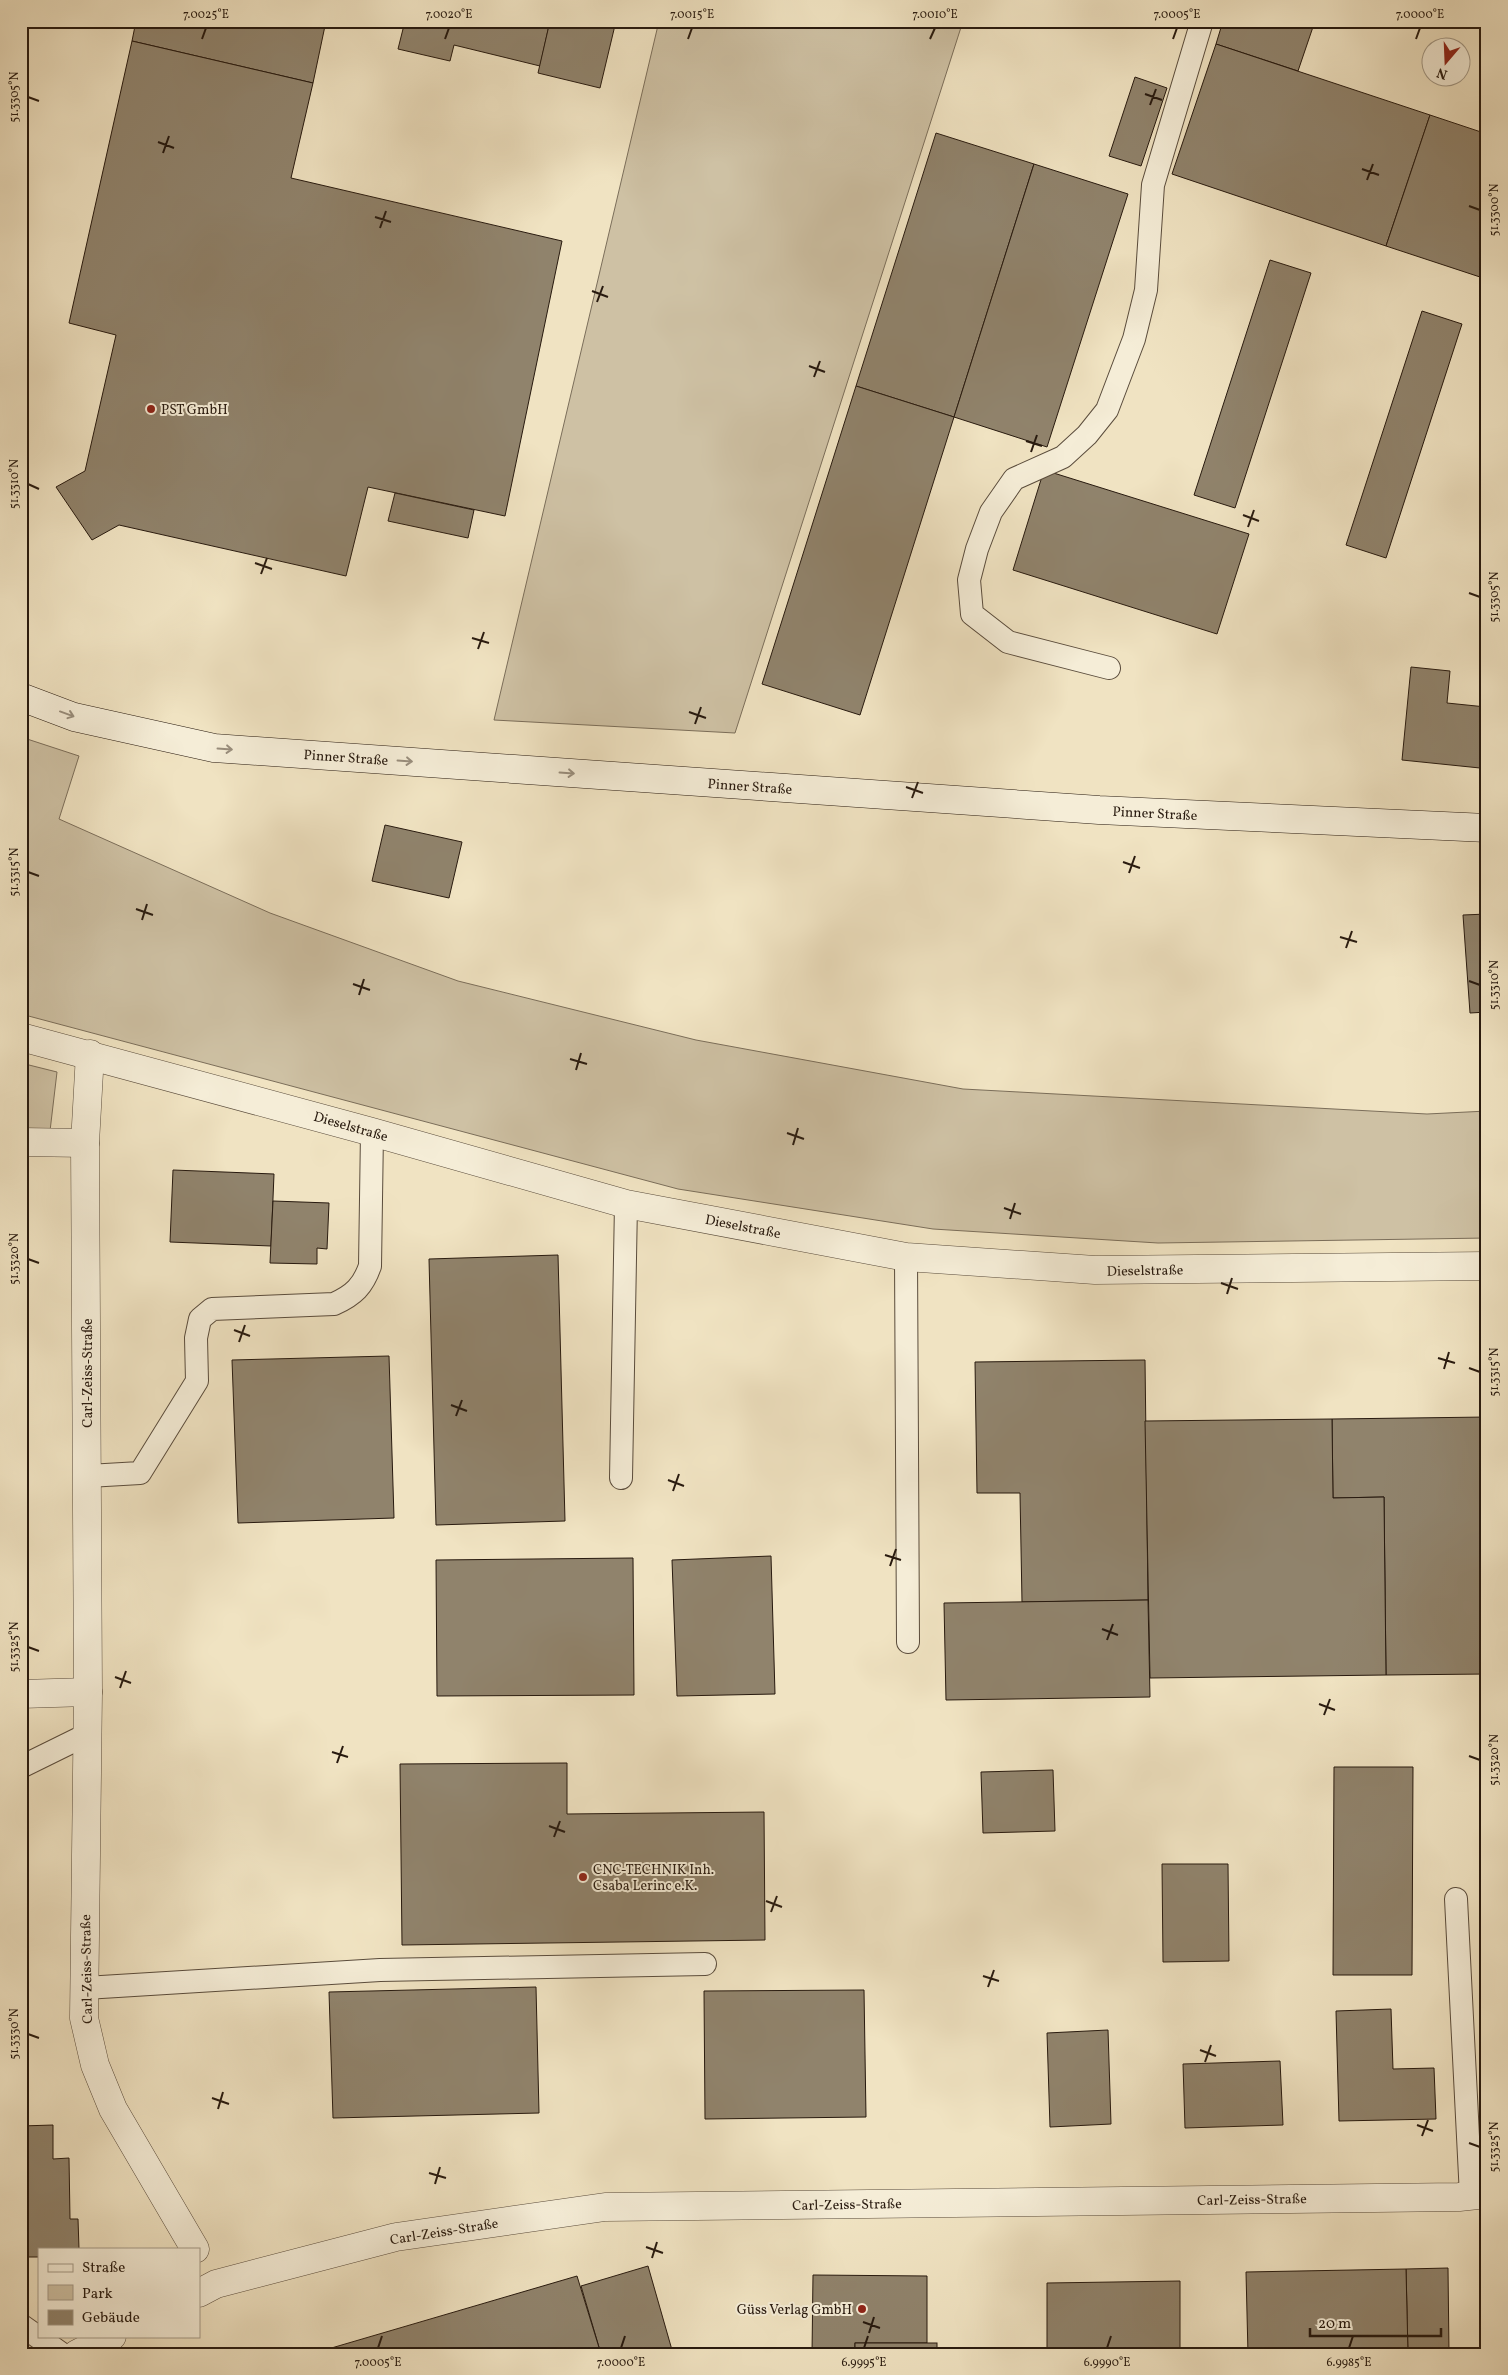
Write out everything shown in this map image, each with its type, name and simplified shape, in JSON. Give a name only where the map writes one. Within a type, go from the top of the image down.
[{"type":"street","name":"Pinner Straße","points":[[21,697],[74,717],[214,748],[1099,810],[1487,828]]},
{"type":"street","name":"Dieselstraße","points":[[21,1037],[90,1054],[626,1204],[906,1257],[1095,1270],[1487,1266]]},
{"type":"street","name":"Carl-Zeiss-Straße","points":[[90,1054],[85,1143],[88,1734],[84,2018],[95,2064],[113,2108],[194,2248]]},
{"type":"street","points":[[21,1142],[85,1143]]},
{"type":"street","points":[[21,1694],[88,1692]]},
{"type":"street","name":"Carl-Zeiss-Straße","points":[[200,2259],[207,2289],[396,2237],[605,2207],[1479,2195]]},
{"type":"street","points":[[78,2354],[108,2338]]},
{"type":"lane","points":[[1109,668],[1008,642],[972,614],[969,580],[977,549],[991,512],[1014,479],[1063,457],[1087,435],[1106,410],[1134,339],[1146,290],[1153,185],[1202,21]]},
{"type":"lane","points":[[88,1476],[140,1473],[197,1381],[196,1338],[200,1319],[212,1309],[334,1304],[352,1296],[364,1282],[370,1266],[372,1132]]},
{"type":"lane","points":[[621,1478],[626,1204]]},
{"type":"lane","points":[[906,1257],[908,1642]]},
{"type":"lane","points":[[21,1767],[88,1734]]},
{"type":"lane","points":[[1456,1899],[1479,2195]]},
{"type":"lane","points":[[85,1988],[380,1970],[705,1964]]},
{"type":"lane","points":[[21,2325],[38,2337]]},
{"type":"lane","points":[[39,2338],[62,2354]]},
{"type":"green space","points":[[659,21],[963,21],[735,733],[494,720]]},
{"type":"green space","points":[[21,737],[79,756],[59,819],[270,913],[458,981],[696,1040],[963,1089],[1427,1114],[1487,1111],[1487,1238],[1158,1243],[933,1229],[678,1189],[21,1014]]},
{"type":"green space","points":[[21,1063],[57,1072],[50,1131],[21,1129]]},
{"type":"building","points":[[136,21],[326,21],[313,83],[132,41]]},
{"type":"building","points":[[405,21],[550,21],[540,66],[454,45],[450,61],[398,49]]},
{"type":"building","points":[[550,21],[616,21],[600,88],[538,73]]},
{"type":"building","points":[[1223,21],[1315,21],[1298,71],[1216,44]]},
{"type":"building","points":[[132,41],[313,83],[291,178],[562,241],[505,516],[368,487],[346,576],[119,525],[92,540],[56,487],[85,471],[116,335],[69,323]]},
{"type":"building","points":[[1216,44],[1430,115],[1386,246],[1172,174]]},
{"type":"building","points":[[1135,77],[1167,88],[1141,166],[1109,156]]},
{"type":"building","points":[[1430,115],[1487,134],[1487,257],[1480,277],[1386,246]]},
{"type":"building","points":[[936,133],[1034,164],[954,417],[856,386]]},
{"type":"building","points":[[1034,164],[1128,194],[1047,447],[954,417]]},
{"type":"building","points":[[1270,260],[1311,273],[1235,508],[1194,495]]},
{"type":"building","points":[[1422,311],[1462,324],[1386,558],[1346,545]]},
{"type":"building","points":[[856,386],[954,417],[860,715],[762,684]]},
{"type":"building","points":[[1044,470],[1249,534],[1217,634],[1013,570]]},
{"type":"building","points":[[395,493],[474,510],[468,538],[388,521]]},
{"type":"building","points":[[1411,667],[1450,671],[1447,703],[1486,707],[1480,768],[1402,760]]},
{"type":"building","points":[[385,825],[462,842],[449,898],[372,881]]},
{"type":"building","points":[[1487,914],[1487,1012],[1470,1013],[1463,915]]},
{"type":"building","points":[[173,1170],[274,1174],[271,1246],[170,1242]]},
{"type":"building","points":[[273,1201],[329,1203],[327,1249],[317,1248],[317,1264],[270,1263]]},
{"type":"building","points":[[558,1255],[565,1521],[436,1525],[429,1259]]},
{"type":"building","points":[[389,1356],[394,1518],[238,1523],[232,1360]]},
{"type":"building","points":[[1145,1360],[1148,1600],[1022,1602],[1020,1493],[977,1493],[975,1362]]},
{"type":"building","points":[[1487,1417],[1487,1674],[1386,1675],[1384,1497],[1333,1498],[1332,1419]]},
{"type":"building","points":[[1332,1419],[1333,1498],[1384,1497],[1386,1675],[1150,1678],[1145,1421]]},
{"type":"building","points":[[771,1556],[775,1694],[677,1696],[672,1560]]},
{"type":"building","points":[[633,1558],[634,1695],[437,1696],[436,1560]]},
{"type":"building","points":[[1148,1600],[1150,1697],[946,1700],[944,1603]]},
{"type":"building","name":"CNC-TECHNIK Inh. Csaba Lerinc e.K.","points":[[567,1763],[567,1814],[764,1812],[765,1940],[402,1945],[400,1764]]},
{"type":"building","points":[[1334,1767],[1413,1767],[1412,1975],[1333,1975]]},
{"type":"building","points":[[1053,1770],[1055,1831],[983,1833],[981,1772]]},
{"type":"building","points":[[1162,1864],[1228,1864],[1229,1961],[1163,1962]]},
{"type":"building","points":[[21,1905],[23,1964],[21,1965]]},
{"type":"building","points":[[536,1987],[539,2113],[333,2118],[329,1992]]},
{"type":"building","points":[[864,1990],[866,2117],[705,2119],[704,1991]]},
{"type":"building","points":[[1391,2009],[1393,2069],[1434,2068],[1436,2119],[1339,2121],[1336,2011]]},
{"type":"building","points":[[1108,2030],[1111,2124],[1050,2127],[1047,2033]]},
{"type":"building","points":[[1280,2061],[1283,2125],[1185,2128],[1183,2064]]},
{"type":"building","points":[[53,2125],[53,2159],[69,2158],[70,2219],[78,2219],[79,2248],[38,2248],[38,2257],[27,2257],[27,2281],[21,2281],[21,2126]]},
{"type":"building","points":[[648,2266],[672,2350],[660,2354],[601,2354],[581,2286]]},
{"type":"building","points":[[1448,2268],[1449,2354],[1408,2354],[1406,2269]]},
{"type":"building","points":[[1406,2269],[1408,2354],[1248,2354],[1246,2272]]},
{"type":"building","points":[[813,2275],[927,2276],[927,2343],[855,2343],[855,2354],[812,2354]]},
{"type":"building","points":[[577,2276],[601,2354],[311,2354]]},
{"type":"building","points":[[1180,2281],[1180,2354],[1047,2354],[1047,2283]]},
{"type":"building","points":[[855,2343],[937,2343],[937,2354],[855,2354]]},
{"type":"place","name":"PST GmbH","points":[[151,409]]},
{"type":"place","name":"CNC-TECHNIK Inh. Csaba Lerinc e.K.","points":[[583,1877]]},
{"type":"place","name":"Güss Verlag GmbH","points":[[862,2309]]}]
